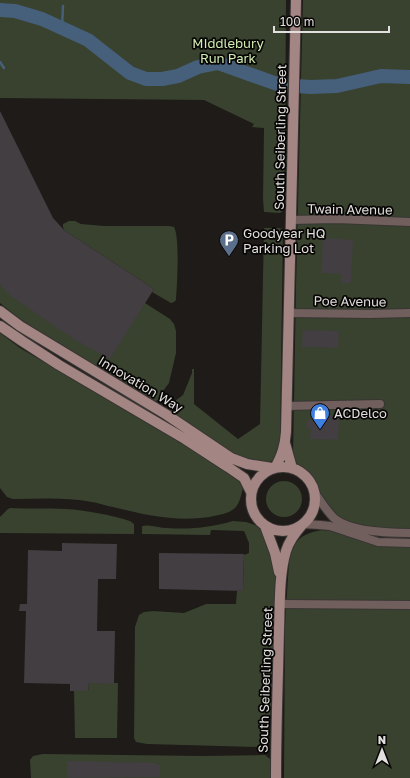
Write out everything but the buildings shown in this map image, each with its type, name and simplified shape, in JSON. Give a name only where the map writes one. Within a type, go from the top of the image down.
[{"type":"main road","name":"South Seiberling Street","points":[[273,468],[281,456],[285,443],[296,0]]},
{"type":"main road","name":"Innovation Way","points":[[0,311],[20,326],[168,415],[231,458],[246,464],[273,468]]},
{"type":"main road","name":"Innovation Way","points":[[0,326],[59,365],[185,439],[228,467],[244,478],[251,492]]},
{"type":"main road","name":"South Seiberling Street","points":[[285,443],[292,468]]},
{"type":"main road","points":[[273,468],[292,468],[300,471],[311,484],[315,502],[313,510],[308,519],[302,525],[293,530],[274,530],[265,526],[254,514],[250,504],[252,487],[258,478],[273,468]]},
{"type":"main road","name":"South Seiberling Street","points":[[276,778],[277,688],[281,583],[284,555],[287,546],[302,525]]},
{"type":"main road","name":"South Seiberling Street","points":[[265,526],[275,553],[281,583]]},
{"type":"street","name":"Twain Avenue","points":[[291,220],[336,219],[410,222]]},
{"type":"street","name":"Poe Avenue","points":[[289,313],[410,313]]},
{"type":"street","points":[[286,406],[380,404]]},
{"type":"street","points":[[314,492],[331,515],[344,524],[354,528],[367,530],[410,533]]},
{"type":"street","points":[[302,525],[330,526],[378,542],[410,543]]},
{"type":"street","points":[[280,604],[410,605]]},
{"type":"green space","name":"MIddlebury Run Park","points":[[0,0],[286,0],[283,211],[280,213],[264,212],[264,128],[252,127],[254,124],[204,100],[0,98]]},
{"type":"green space","points":[[303,0],[410,0],[410,529],[391,529],[349,523],[336,517],[328,508],[315,481],[295,462],[293,456]]},
{"type":"green space","points":[[69,221],[75,221],[81,224],[104,226],[174,227],[178,251],[176,300],[171,303],[152,292],[154,289],[64,230],[63,224]]},
{"type":"green space","points":[[264,228],[283,229],[280,445],[275,459],[270,462],[263,463],[236,458],[171,411],[171,404],[183,395],[192,373],[192,369],[194,369],[194,404],[238,439],[260,424]]},
{"type":"green space","points":[[0,285],[145,303],[170,319],[174,324],[176,331],[176,353],[169,383],[159,400],[155,401],[95,367],[18,317],[0,303]]},
{"type":"green space","points":[[0,333],[20,348],[217,463],[241,483],[243,488],[237,506],[229,512],[220,515],[185,519],[149,515],[82,500],[13,499],[7,497],[0,488]]},
{"type":"green space","points":[[284,481],[297,486],[302,499],[297,512],[284,517],[271,512],[266,499],[271,486]]},
{"type":"green space","points":[[10,508],[81,510],[106,515],[130,521],[134,524],[134,534],[0,533],[0,517]]},
{"type":"green space","points":[[233,521],[246,522],[255,525],[262,530],[277,565],[276,641],[273,656],[268,743],[266,746],[260,747],[147,744],[136,742],[134,738],[135,627],[139,615],[144,612],[153,611],[184,613],[206,604],[236,604],[237,591],[243,590],[244,555],[249,553],[249,543],[244,531],[211,530],[210,535],[142,534],[142,526],[149,525],[176,529],[217,525]]},
{"type":"green space","points":[[322,530],[340,532],[410,546],[410,778],[284,778],[285,624],[289,562],[293,548],[299,539],[303,536]]},
{"type":"green space","points":[[89,683],[118,683],[117,738],[75,738],[74,691],[88,691]]},
{"type":"green space","points":[[43,754],[203,756],[265,755],[270,759],[270,778],[31,778],[30,760],[33,756]]},
{"type":"waterway","points":[[62,28],[63,6]]},
{"type":"waterway","points":[[0,10],[15,11],[42,19],[88,40],[130,73],[146,79],[162,79],[178,76],[198,67],[218,63],[280,85],[311,87],[337,86],[381,76],[410,77]]},
{"type":"waterway","points":[[0,62],[4,68]]},
{"type":"place","name":"Goodyear HQ Parking Lot","points":[[229,257]]},
{"type":"place","name":"ACDelco","points":[[320,430]]}]
